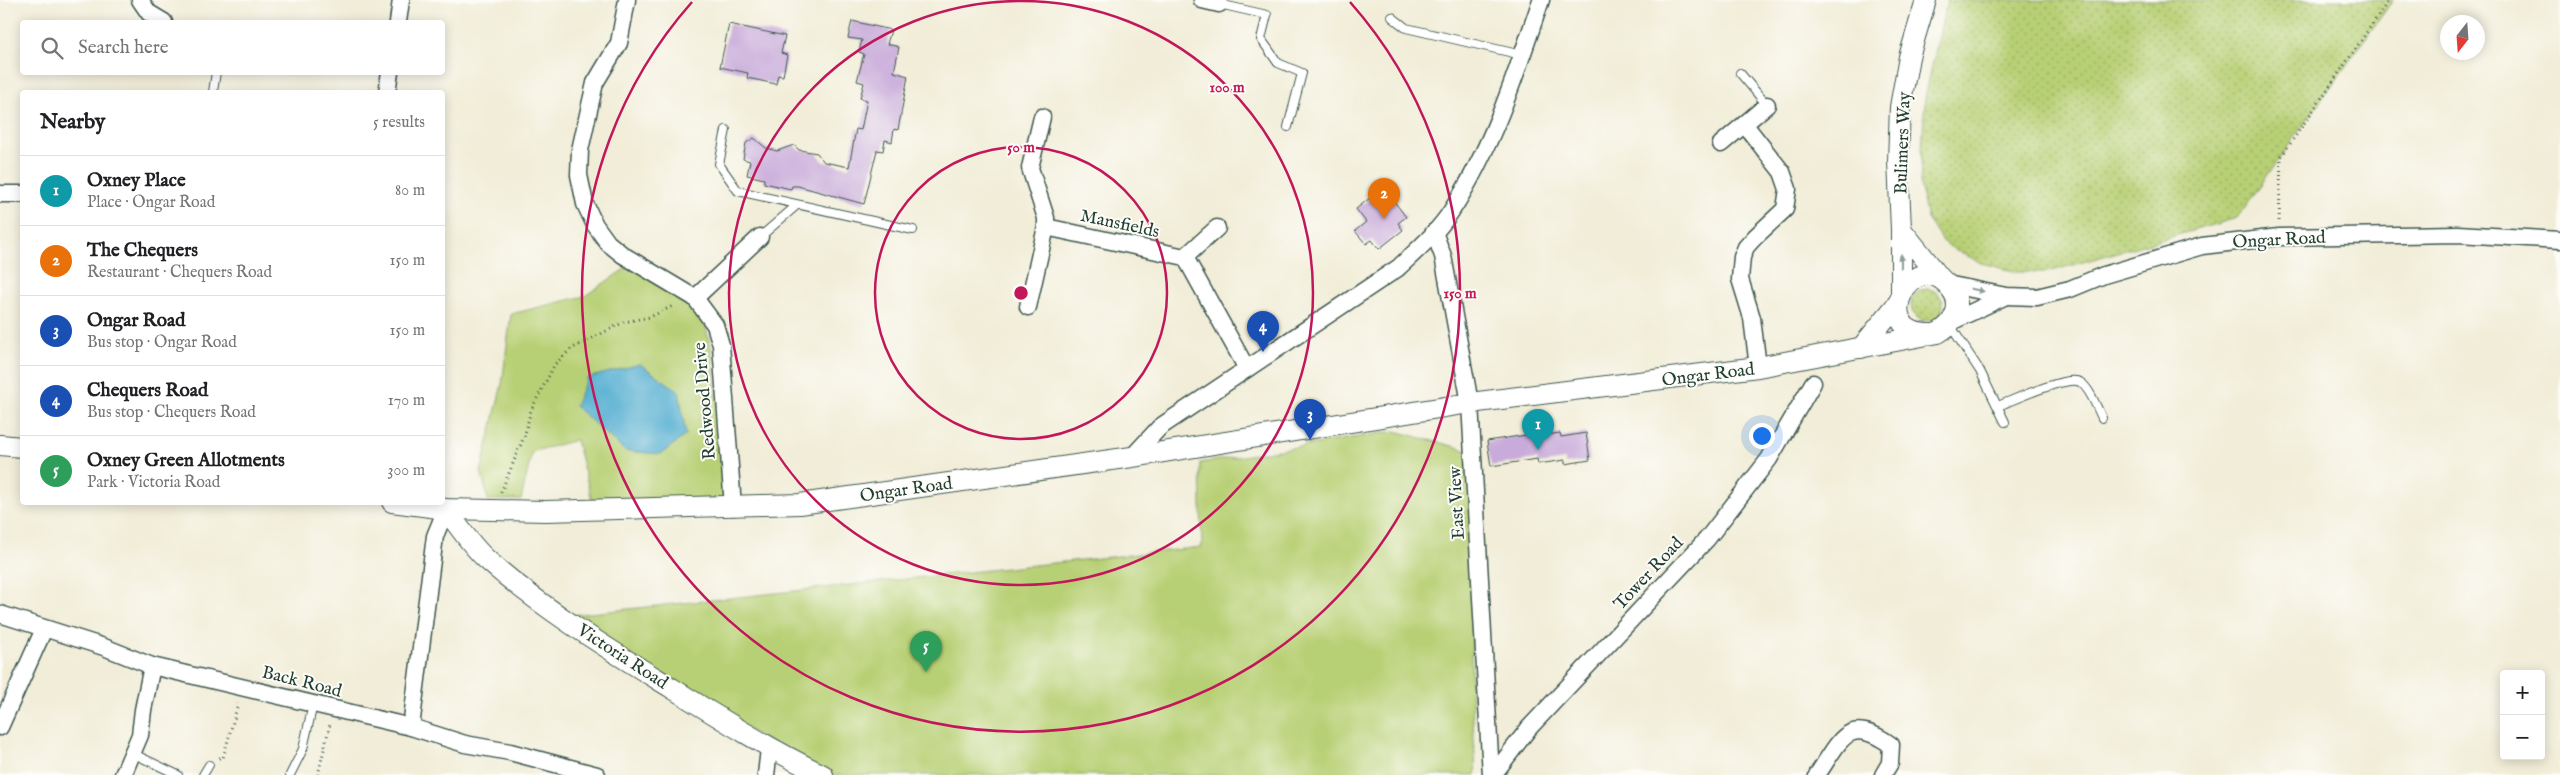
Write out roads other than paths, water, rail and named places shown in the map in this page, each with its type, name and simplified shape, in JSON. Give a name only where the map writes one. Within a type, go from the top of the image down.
[{"type":"street","points":[[140,0],[149,13],[161,20]]},
{"type":"street","points":[[398,20],[401,0]]},
{"type":"street","name":"Redwood Drive","points":[[627,0],[619,43],[595,83],[580,150],[579,175],[585,204],[595,225],[608,243],[623,255],[695,298],[715,325],[720,346],[733,508]]},
{"type":"street","points":[[1202,0],[1219,4]]},
{"type":"street","points":[[1132,457],[1160,427],[1398,268],[1434,232],[1451,211],[1484,148],[1522,55],[1541,0]]},
{"type":"street","name":"Bulimers Way","points":[[1899,298],[1901,229],[1898,161],[1900,107],[1909,57],[1926,0]]},
{"type":"street","points":[[387,90],[390,75]]},
{"type":"street","points":[[1721,144],[1767,104]]},
{"type":"street","points":[[1028,307],[1046,227],[1046,218],[1030,168],[1042,117]]},
{"type":"street","points":[[1745,125],[1782,172],[1788,189],[1785,209],[1746,247],[1742,257],[1740,279],[1752,318],[1758,367]]},
{"type":"street","points":[[0,194],[20,194]]},
{"type":"street","name":"Mansfields","points":[[1046,227],[1185,257]]},
{"type":"street","points":[[1217,228],[1185,257],[1247,369]]},
{"type":"street","points":[[1901,229],[1955,293],[1957,302],[1951,323]]},
{"type":"street","name":"East View","points":[[1434,232],[1443,256],[1470,403],[1492,775]]},
{"type":"street","name":"Ongar Road","points":[[1861,348],[1899,298],[1907,284],[1917,278],[1927,276],[2006,296],[2037,297],[2070,289],[2104,275],[2202,246],[2279,236],[2458,234],[2560,240]]},
{"type":"street","points":[[695,298],[760,237]]},
{"type":"street","name":"Ongar Road","points":[[415,505],[446,509],[546,512],[733,508],[800,504],[1132,457],[1470,403],[1758,367],[1938,333],[1951,323],[2006,296]]},
{"type":"street","points":[[1899,298],[1899,314],[1906,325],[1915,332],[1930,334]]},
{"type":"street","name":"Tower Road","points":[[1492,775],[1529,728],[1708,539],[1769,459],[1813,383]]},
{"type":"street","points":[[0,445],[20,447]]},
{"type":"street","points":[[411,727],[435,536],[446,509]]},
{"type":"street","name":"Victoria Road","points":[[446,509],[469,540],[508,577],[625,659],[769,748],[823,775]]},
{"type":"street","name":"Back Road","points":[[0,614],[104,647],[152,666],[411,727],[465,744],[510,752],[563,771],[597,775]]},
{"type":"street","points":[[0,727],[44,629]]},
{"type":"street","points":[[123,775],[140,735],[152,666]]},
{"type":"street","points":[[1817,775],[1844,736],[1857,730],[1874,733],[1891,745],[1890,763],[1883,775]]},
{"type":"street","points":[[766,775],[769,748]]},
{"type":"lane","points":[[1219,4],[1266,15],[1260,39],[1278,63],[1302,73],[1288,128]]},
{"type":"lane","points":[[1392,17],[1406,28],[1522,55]]},
{"type":"lane","points":[[1740,73],[1767,104]]},
{"type":"lane","points":[[213,90],[216,75]]},
{"type":"lane","points":[[726,130],[720,164],[738,191],[913,230]]},
{"type":"lane","points":[[760,237],[797,205]]},
{"type":"lane","points":[[1951,323],[1980,371],[2005,422]]},
{"type":"lane","points":[[1998,406],[2062,382],[2074,380],[2081,383],[2087,390],[2102,418]]},
{"type":"lane","points":[[290,775],[303,749],[313,704]]},
{"type":"lane","points":[[132,753],[178,775]]},
{"type":"lane","points":[[204,775],[209,765]]},
{"type":"water","points":[[640,364],[679,391],[686,435],[661,454],[625,451],[575,406],[587,378]]},
{"type":"place","name":"The Chequers","points":[[1384,219]]},
{"type":"place","name":"Chequers Road","points":[[1263,352]]},
{"type":"place","name":"Ongar Road","points":[[1310,440]]},
{"type":"place","name":"Oxney Place","points":[[1538,450]]},
{"type":"place","name":"Oxney Green Allotments","points":[[926,672]]}]
